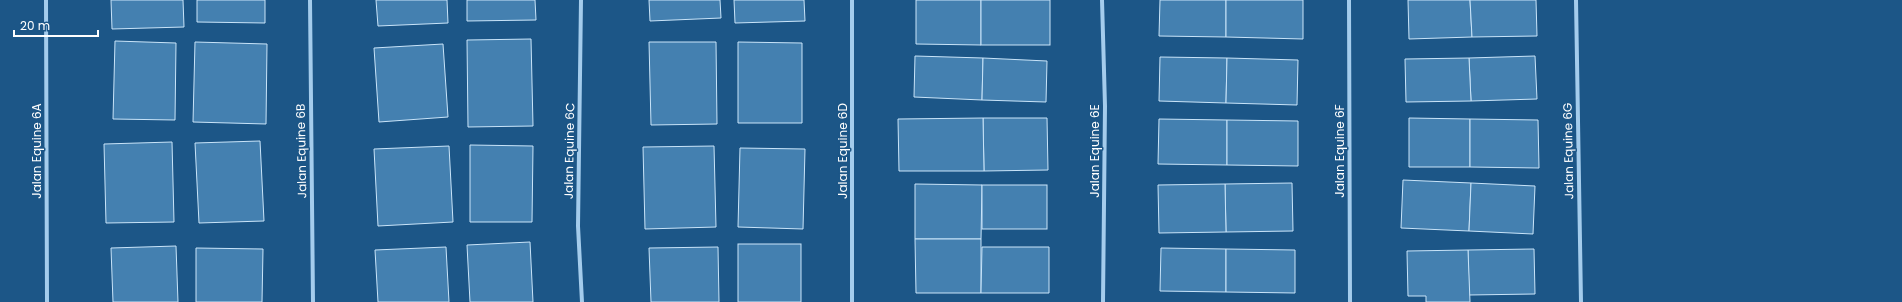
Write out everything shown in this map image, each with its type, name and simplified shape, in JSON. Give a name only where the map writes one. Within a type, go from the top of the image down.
[{"type":"street","name":"Jalan Equine 6A","points":[[46,0],[47,302]]},
{"type":"street","name":"Jalan Equine 6B","points":[[310,0],[313,302]]},
{"type":"street","name":"Jalan Equine 6C","points":[[581,0],[578,226],[582,302]]},
{"type":"street","name":"Jalan Equine 6D","points":[[852,0],[852,302]]},
{"type":"street","name":"Jalan Equine 6E","points":[[1102,0],[1105,106],[1103,302]]},
{"type":"street","name":"Jalan Equine 6F","points":[[1349,0],[1350,302]]},
{"type":"street","name":"Jalan Equine 6G","points":[[1576,0],[1581,302]]},
{"type":"building","points":[[111,0],[183,0],[184,27],[112,29]]},
{"type":"building","points":[[197,0],[265,0],[265,23],[197,22]]},
{"type":"building","points":[[376,0],[447,0],[448,23],[378,26]]},
{"type":"building","points":[[467,0],[535,0],[536,20],[467,21]]},
{"type":"building","points":[[649,0],[720,0],[721,18],[650,21]]},
{"type":"building","points":[[734,0],[804,0],[805,21],[735,23]]},
{"type":"building","points":[[916,0],[981,0],[981,45],[916,44]]},
{"type":"building","points":[[981,0],[1050,0],[1050,45],[981,45]]},
{"type":"building","points":[[1160,0],[1226,0],[1226,37],[1159,36]]},
{"type":"building","points":[[1226,0],[1303,0],[1303,39],[1226,37]]},
{"type":"building","points":[[1408,0],[1470,0],[1472,37],[1409,39]]},
{"type":"building","points":[[1470,0],[1536,0],[1537,36],[1472,37]]},
{"type":"building","points":[[531,39],[533,126],[468,127],[467,40]]},
{"type":"building","points":[[115,41],[176,43],[175,120],[113,119]]},
{"type":"building","points":[[195,42],[267,44],[266,124],[193,122]]},
{"type":"building","points":[[649,42],[716,42],[717,124],[651,125]]},
{"type":"building","points":[[738,42],[802,43],[802,123],[738,123]]},
{"type":"building","points":[[443,44],[448,117],[379,122],[374,48]]},
{"type":"building","points":[[915,56],[983,58],[982,100],[914,97]]},
{"type":"building","points":[[1535,56],[1537,99],[1471,101],[1469,58]]},
{"type":"building","points":[[1160,57],[1227,58],[1226,103],[1159,101]]},
{"type":"building","points":[[983,58],[1047,61],[1046,102],[982,100]]},
{"type":"building","points":[[1227,58],[1298,60],[1297,105],[1226,103]]},
{"type":"building","points":[[1469,58],[1471,101],[1406,102],[1405,59]]},
{"type":"building","points":[[983,118],[1047,118],[1048,170],[984,171]]},
{"type":"building","points":[[983,118],[984,171],[899,171],[898,119]]},
{"type":"building","points":[[1409,118],[1470,119],[1470,167],[1409,167]]},
{"type":"building","points":[[1159,119],[1227,120],[1227,165],[1158,164]]},
{"type":"building","points":[[1470,119],[1538,120],[1539,168],[1470,167]]},
{"type":"building","points":[[1227,120],[1298,121],[1298,166],[1227,165]]},
{"type":"building","points":[[260,141],[264,221],[199,223],[195,143]]},
{"type":"building","points":[[172,142],[174,222],[106,223],[104,144]]},
{"type":"building","points":[[470,145],[533,146],[532,222],[470,222]]},
{"type":"building","points":[[449,146],[453,222],[378,226],[374,149]]},
{"type":"building","points":[[714,146],[716,227],[645,229],[643,147]]},
{"type":"building","points":[[740,148],[805,149],[803,229],[738,227]]},
{"type":"building","points":[[1403,180],[1471,183],[1469,231],[1401,228]]},
{"type":"building","points":[[1292,183],[1293,231],[1226,232],[1225,184]]},
{"type":"building","points":[[1471,183],[1535,186],[1533,234],[1469,231]]},
{"type":"building","points":[[915,184],[982,185],[981,239],[915,239]]},
{"type":"building","points":[[1225,184],[1226,232],[1159,233],[1158,185]]},
{"type":"building","points":[[982,185],[1047,185],[1047,229],[982,229]]},
{"type":"building","points":[[915,239],[981,239],[981,293],[916,293]]},
{"type":"building","points":[[530,242],[533,302],[470,302],[467,245]]},
{"type":"building","points":[[738,244],[801,244],[801,302],[738,302]]},
{"type":"building","points":[[176,246],[178,302],[113,302],[111,248]]},
{"type":"building","points":[[446,247],[449,302],[378,302],[375,250]]},
{"type":"building","points":[[718,247],[719,302],[651,302],[649,248]]},
{"type":"building","points":[[982,247],[1049,247],[1049,293],[981,293]]},
{"type":"building","points":[[196,248],[263,249],[262,302],[196,302]]},
{"type":"building","points":[[1161,248],[1226,249],[1226,292],[1160,291]]},
{"type":"building","points":[[1226,249],[1295,250],[1295,293],[1226,292]]},
{"type":"building","points":[[1534,249],[1535,294],[1469,295],[1468,250]]},
{"type":"building","points":[[1468,250],[1470,302],[1426,302],[1426,296],[1408,296],[1407,251]]}]
